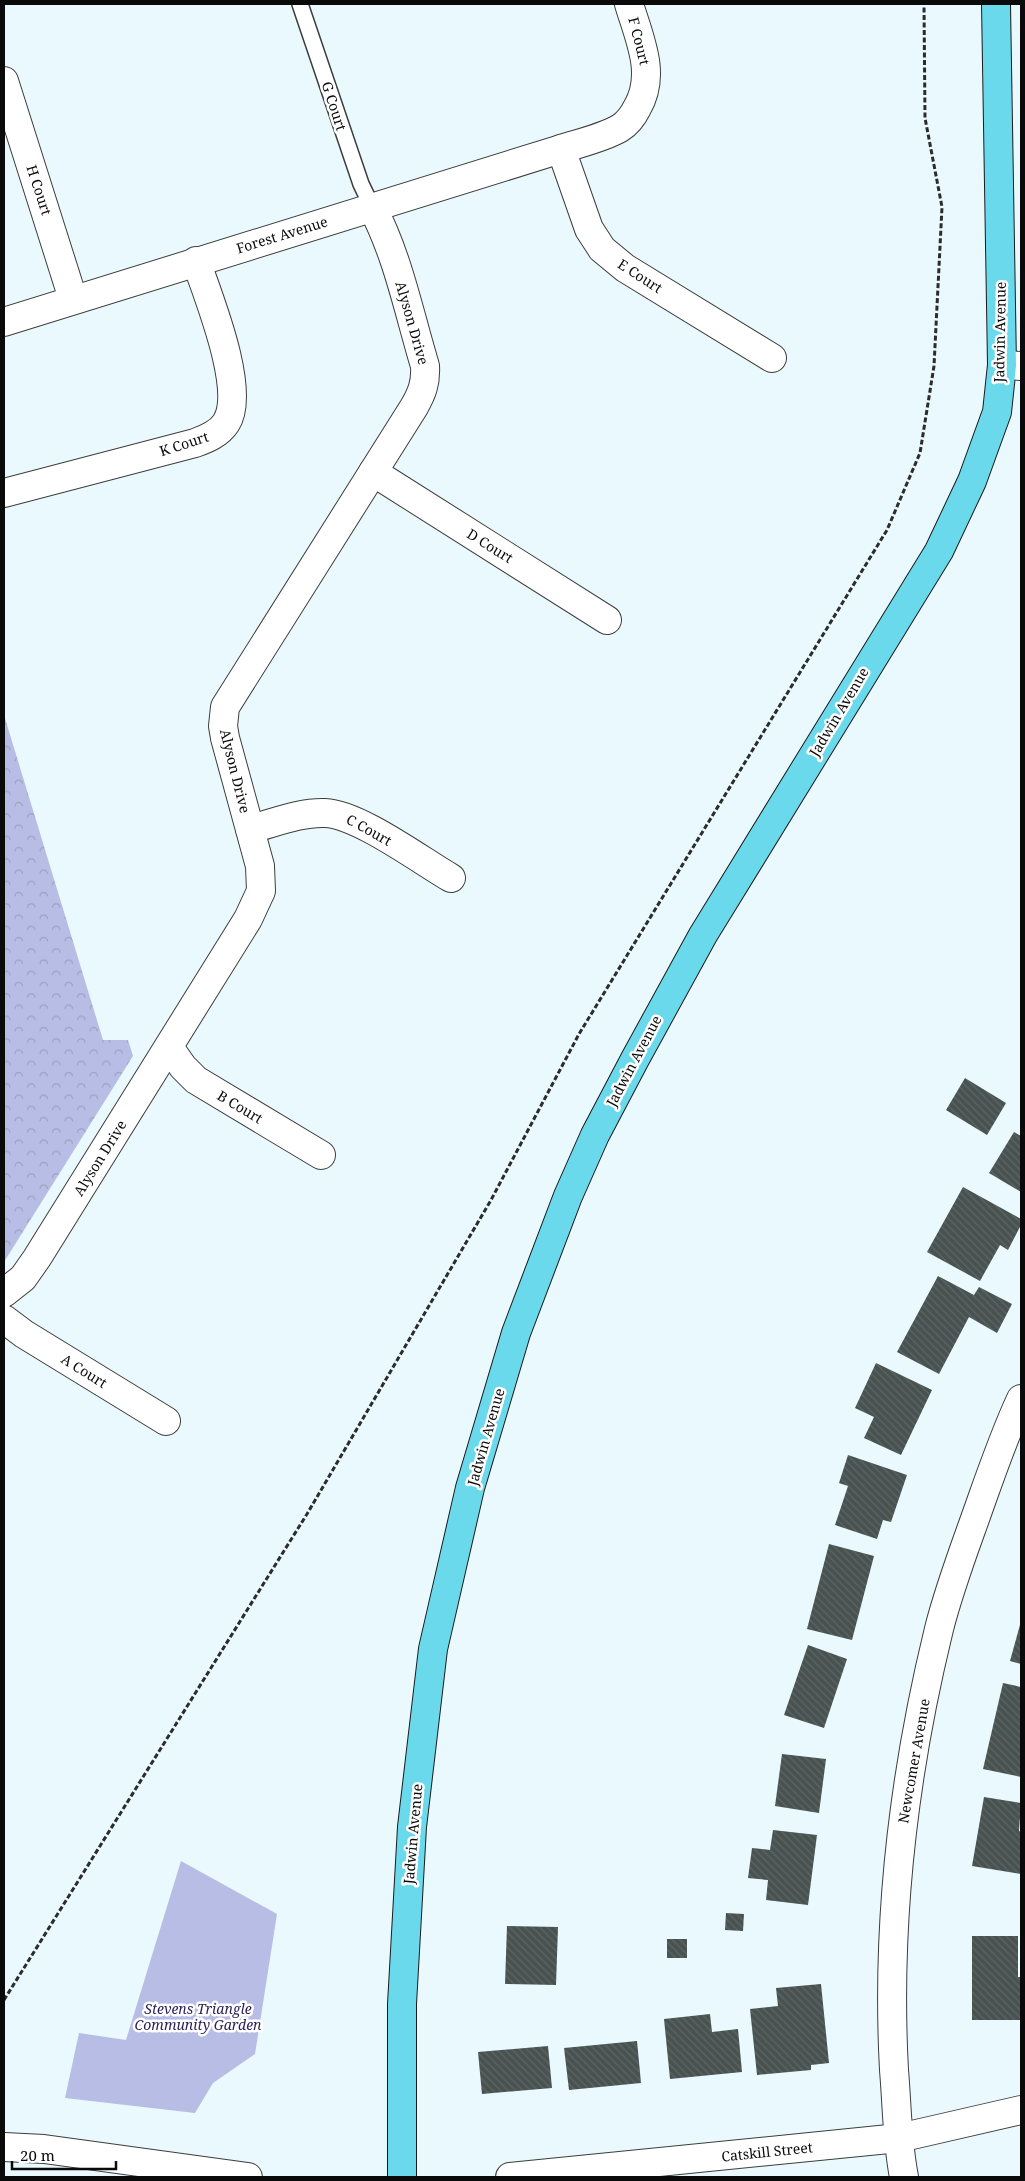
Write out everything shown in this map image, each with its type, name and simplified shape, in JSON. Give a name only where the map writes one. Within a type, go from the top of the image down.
[{"type":"main road","name":"Jadwin Avenue","points":[[402,2177],[402,2004],[412,1827],[432,1649],[470,1488],[516,1333],[568,1196],[595,1135],[703,936],[939,551],[972,481],[1011,366],[996,4]]},
{"type":"street","name":"F Court","points":[[562,149],[620,128],[632,117],[641,102],[647,80],[646,67],[629,4]]},
{"type":"street","name":"H Court","points":[[4,81],[73,299]]},
{"type":"street","name":"Forest Avenue","points":[[4,322],[73,299],[562,149]]},
{"type":"street","name":"E Court","points":[[562,149],[589,229],[602,249],[625,268],[772,358]]},
{"type":"street","name":"Alyson Drive","points":[[4,1294],[23,1278],[37,1258],[248,919],[258,899],[262,880],[260,866],[225,738],[223,726],[225,708],[228,700],[421,396],[426,378],[425,366],[396,266],[383,229],[372,207]]},
{"type":"street","name":"K Court","points":[[4,493],[194,443],[210,438],[226,424],[233,404],[228,360],[196,261]]},
{"type":"street","name":"D Court","points":[[373,472],[607,620]]},
{"type":"street","name":"C Court","points":[[250,829],[310,814],[324,813],[345,816],[451,878]]},
{"type":"street","name":"B Court","points":[[168,1047],[183,1068],[196,1080],[321,1155]]},
{"type":"street","name":"A Court","points":[[4,1319],[24,1334],[166,1421]]},
{"type":"street","name":"Newcomer Avenue","points":[[904,2177],[898,2138],[892,2026],[893,1924],[904,1817],[913,1759],[940,1627],[968,1538],[1010,1423],[1021,1399]]},
{"type":"street","name":"Catskill Street","points":[[510,2177],[898,2138],[1021,2110]]},
{"type":"street","points":[[4,2147],[44,2149],[248,2177]]},
{"type":"lane","name":"G Court","points":[[300,4],[356,170],[372,207]]},
{"type":"path","points":[[4,2000],[306,1514],[491,1200],[579,1034],[887,530],[920,453],[934,366],[942,207],[925,118],[924,4]]},
{"type":"green space","points":[[4,715],[103,1040],[128,1040],[133,1056],[4,1262]]},
{"type":"green space","name":"Stevens Triangle Community Garden","points":[[181,1861],[277,1914],[255,2054],[213,2083],[195,2113],[65,2098],[79,2033],[126,2040]]},
{"type":"building","points":[[965,1078],[1006,1103],[987,1135],[946,1110]]},
{"type":"building","points":[[1014,1132],[1021,1136],[1021,1192],[989,1173]]},
{"type":"building","points":[[963,1187],[1021,1219],[1021,1225],[1008,1250],[1000,1245],[980,1281],[927,1252]]},
{"type":"building","points":[[938,1276],[974,1295],[979,1287],[1012,1304],[997,1333],[969,1317],[939,1374],[897,1352]]},
{"type":"building","points":[[876,1363],[932,1390],[901,1455],[864,1438],[874,1417],[855,1408]]},
{"type":"building","points":[[848,1455],[907,1475],[891,1522],[883,1520],[877,1539],[835,1525],[848,1486],[839,1483]]},
{"type":"building","points":[[829,1544],[874,1556],[852,1640],[807,1629]]},
{"type":"building","points":[[1021,1621],[1021,1664],[1010,1661]]},
{"type":"building","points":[[808,1645],[847,1659],[824,1728],[784,1715]]},
{"type":"building","points":[[1003,1683],[1021,1687],[1021,1777],[983,1769]]},
{"type":"building","points":[[782,1754],[826,1759],[819,1813],[775,1806]]},
{"type":"building","points":[[984,1797],[1021,1803],[1019,1831],[1021,1832],[1021,1874],[972,1866]]},
{"type":"building","points":[[773,1830],[817,1835],[808,1905],[766,1900],[768,1880],[748,1878],[752,1848],[770,1850]]},
{"type":"building","points":[[726,1913],[744,1914],[743,1931],[725,1930]]},
{"type":"building","points":[[507,1926],[558,1927],[556,1985],[505,1984]]},
{"type":"building","points":[[972,1936],[1018,1936],[1018,1977],[1021,1977],[1021,2020],[972,2020]]},
{"type":"building","points":[[667,1939],[687,1939],[687,1958],[667,1958]]},
{"type":"building","points":[[821,1984],[829,2063],[811,2065],[811,2070],[757,2075],[750,2009],[778,2006],[776,1988]]},
{"type":"building","points":[[710,2014],[712,2032],[738,2029],[742,2072],[670,2079],[664,2019]]},
{"type":"building","points":[[637,2041],[641,2083],[569,2090],[564,2048]]},
{"type":"building","points":[[548,2046],[552,2088],[482,2094],[478,2052]]}]
